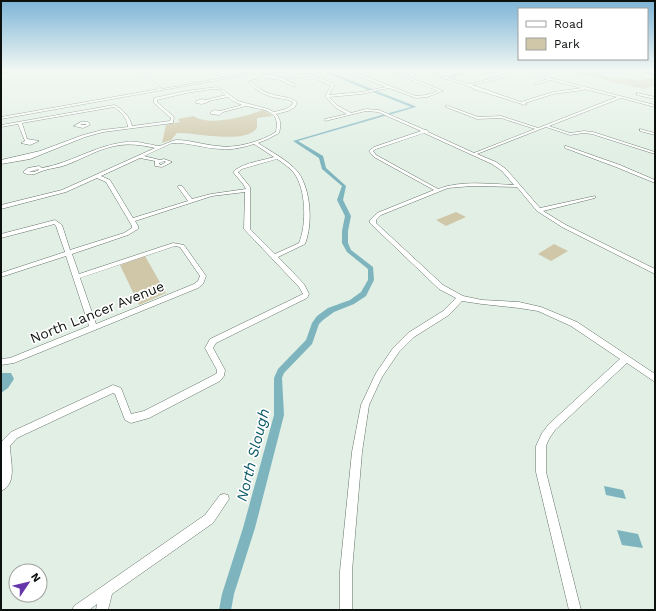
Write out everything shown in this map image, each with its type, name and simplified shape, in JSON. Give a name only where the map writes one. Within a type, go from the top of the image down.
[{"type":"street","points":[[1,118],[103,100]]},
{"type":"street","points":[[1,162],[28,158],[90,134],[172,122],[173,118],[155,102],[155,100]]},
{"type":"street","points":[[1,207],[57,193],[158,147],[178,141],[222,148],[234,147],[266,138],[278,132],[278,119],[274,113],[235,100]]},
{"type":"street","points":[[274,113],[290,109],[294,106],[295,102],[290,100]]},
{"type":"street","points":[[330,100],[337,107],[351,114]]},
{"type":"street","points":[[510,100],[525,104]]},
{"type":"street","points":[[521,103],[532,100]]},
{"type":"street","points":[[476,153],[614,100]]},
{"type":"street","points":[[630,100],[655,106]]},
{"type":"street","points":[[647,104],[654,100]]},
{"type":"street","points":[[222,111],[245,104]]},
{"type":"street","points":[[374,110],[378,105]]},
{"type":"street","points":[[1,126],[114,106],[117,107],[130,121],[130,127]]},
{"type":"street","points":[[448,106],[478,118],[501,117],[538,129]]},
{"type":"street","points":[[326,120],[374,110],[476,153],[494,162],[504,170],[539,210],[564,226],[655,272]]},
{"type":"street","points":[[77,112],[84,123]]},
{"type":"street","points":[[41,113],[43,119]]},
{"type":"street","points":[[20,123],[27,141]]},
{"type":"street","points":[[545,126],[570,134],[584,132],[592,133],[655,153]]},
{"type":"street","points":[[641,130],[655,134]]},
{"type":"street","points":[[426,131],[375,148],[371,151],[375,156],[437,190]]},
{"type":"street","points":[[41,170],[62,165],[118,144],[131,142],[158,147]]},
{"type":"street","points":[[254,142],[293,170],[300,181],[308,217],[302,244],[273,257]]},
{"type":"street","points":[[566,147],[618,166],[655,182]]},
{"type":"street","points":[[140,156],[159,161]]},
{"type":"street","points":[[1,486],[8,475],[5,444],[14,435],[114,389],[118,391],[128,417],[131,419],[146,415],[217,378],[221,374],[222,370],[209,348],[213,341],[300,300],[306,294],[302,286],[247,229],[248,190],[245,182],[235,172],[236,170],[276,158]]},
{"type":"street","points":[[1,275],[126,234],[135,229],[135,226],[108,181],[97,176]]},
{"type":"street","points":[[518,186],[459,185],[437,190],[380,214],[373,220],[376,227],[441,287],[461,298],[482,302],[519,305],[539,310],[574,324],[655,378]]},
{"type":"street","points":[[180,187],[191,201]]},
{"type":"street","points":[[131,220],[216,194],[248,190]]},
{"type":"street","points":[[539,210],[592,197]]},
{"type":"street","points":[[1,236],[55,222],[59,225],[93,328]]},
{"type":"street","name":"North Lancer Avenue","points":[[1,362],[11,361],[196,286],[201,282],[202,274],[182,246],[175,244],[77,277]]},
{"type":"street","points":[[346,610],[346,571],[357,452],[365,405],[378,375],[396,350],[411,335],[446,313],[461,298]]},
{"type":"street","points":[[575,610],[541,472],[541,446],[545,436],[552,427],[626,358]]},
{"type":"street","points":[[78,610],[209,519],[224,499]]},
{"type":"street","points":[[102,610],[106,591]]},
{"type":"green space","points":[[263,110],[273,116],[257,118],[257,128],[251,133],[242,136],[231,137],[177,133],[171,140],[162,143],[166,125],[180,122],[178,119],[194,116],[209,121],[218,121],[248,115]]},
{"type":"green space","points":[[456,212],[466,217],[446,226],[436,220]]},
{"type":"green space","points":[[554,244],[568,251],[551,261],[538,254]]},
{"type":"green space","points":[[145,256],[166,293],[139,305],[120,265]]},
{"type":"water","points":[[1,373],[11,373],[14,379],[8,388],[1,393]]},
{"type":"water","points":[[604,486],[623,490],[626,499],[606,495]]},
{"type":"water","points":[[617,530],[638,534],[643,548],[622,545]]},
{"type":"waterway","name":"North Slough","points":[[390,114],[414,107],[395,100]]},
{"type":"waterway","name":"North Slough","points":[[225,610],[228,594],[249,528],[279,415],[278,378],[281,371],[309,342],[316,323],[320,318],[331,310],[352,302],[364,294],[371,280],[371,268],[349,251],[345,243],[345,231],[348,216],[340,200],[344,186],[324,168],[321,157],[295,141],[386,115]]}]
